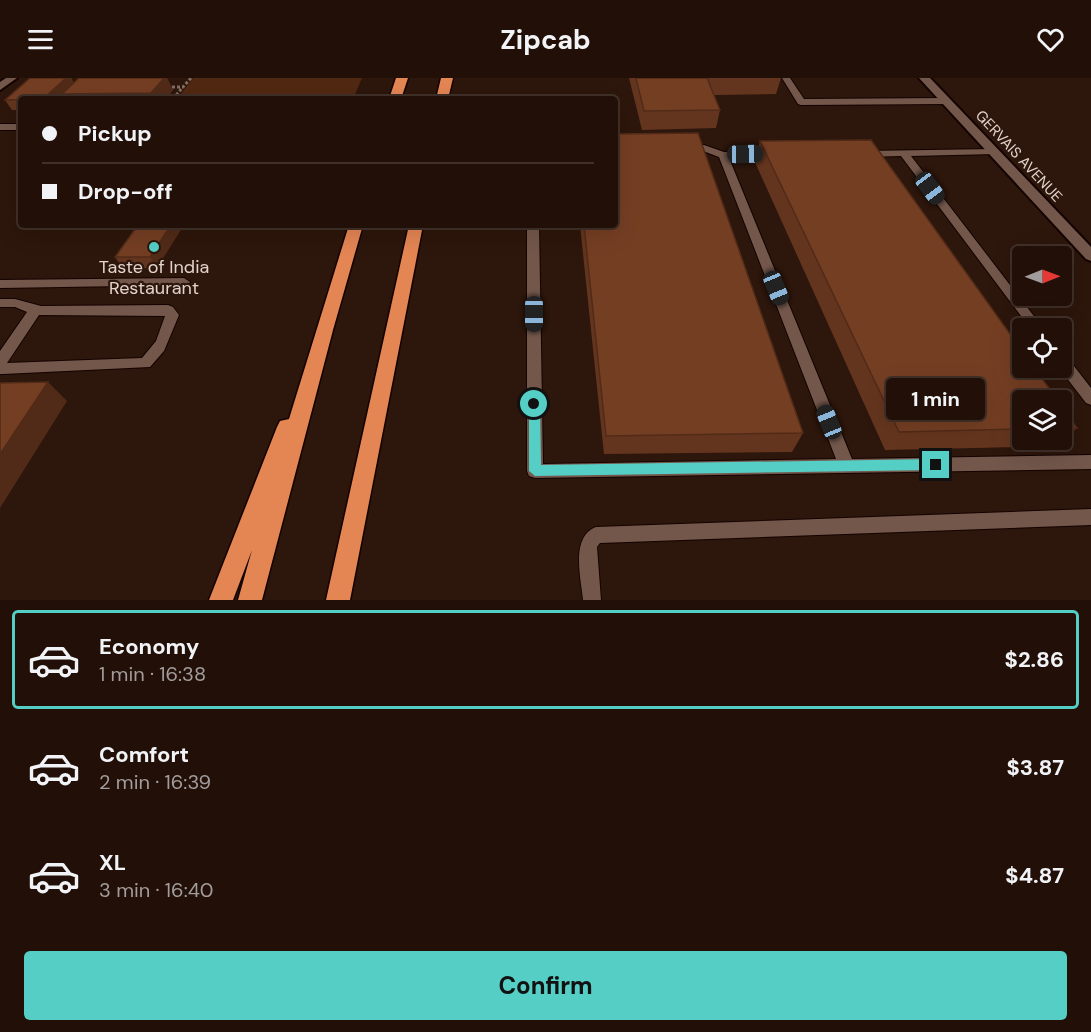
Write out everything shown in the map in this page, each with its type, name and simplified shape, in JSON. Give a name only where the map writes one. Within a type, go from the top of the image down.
[{"type":"highway","points":[[396,96],[402,78]]},
{"type":"highway","points":[[443,96],[447,78]]},
{"type":"highway","points":[[250,600],[324,330],[355,228]]},
{"type":"highway","points":[[338,600],[415,228]]},
{"type":"highway","points":[[221,600],[324,330]]},
{"type":"street","points":[[0,87],[12,78]]},
{"type":"street","name":"GERVAIS AVENUE","points":[[924,78],[1091,256]]},
{"type":"lane","points":[[786,78],[801,102],[945,101]]},
{"type":"lane","points":[[0,127],[18,127]]},
{"type":"lane","points":[[671,148],[704,148],[723,155],[791,154]]},
{"type":"lane","points":[[858,154],[993,152]]},
{"type":"lane","points":[[904,153],[1029,318]]},
{"type":"lane","points":[[723,155],[847,466]]},
{"type":"lane","points":[[533,228],[535,471],[1091,462]]},
{"type":"lane","points":[[0,284],[184,282]]},
{"type":"lane","points":[[0,303],[76,312],[168,310],[172,315],[167,332],[153,358],[146,363],[3,369],[0,364],[36,309]]},
{"type":"lane","points":[[1072,374],[1091,399]]},
{"type":"lane","points":[[592,600],[588,545],[596,535],[1091,517]]},
{"type":"path","points":[[176,96],[191,78]]},
{"type":"path","points":[[160,87],[183,87]]},
{"type":"shaded area","points":[[193,78],[362,78],[354,96],[179,96]]},
{"type":"building","points":[[30,78],[66,78],[46,96],[18,96],[18,100],[5,100]]},
{"type":"building","points":[[79,78],[164,78],[151,93],[62,94]]},
{"type":"building","points":[[636,78],[707,78],[720,110],[644,111]]},
{"type":"building","points":[[698,133],[803,433],[606,436],[584,228],[618,228],[618,134]]},
{"type":"building","points":[[871,140],[1012,337],[1012,378],[1042,378],[1050,390],[1012,390],[1012,429],[899,432],[760,141]]},
{"type":"building","points":[[136,228],[169,228],[150,257],[115,257]]},
{"type":"building","points":[[48,382],[0,454],[0,383]]},
{"type":"place","name":"Taste of India Restaurant","points":[[154,247]]},
{"type":"route","points":[[534,404],[535,471],[936,465]]}]
